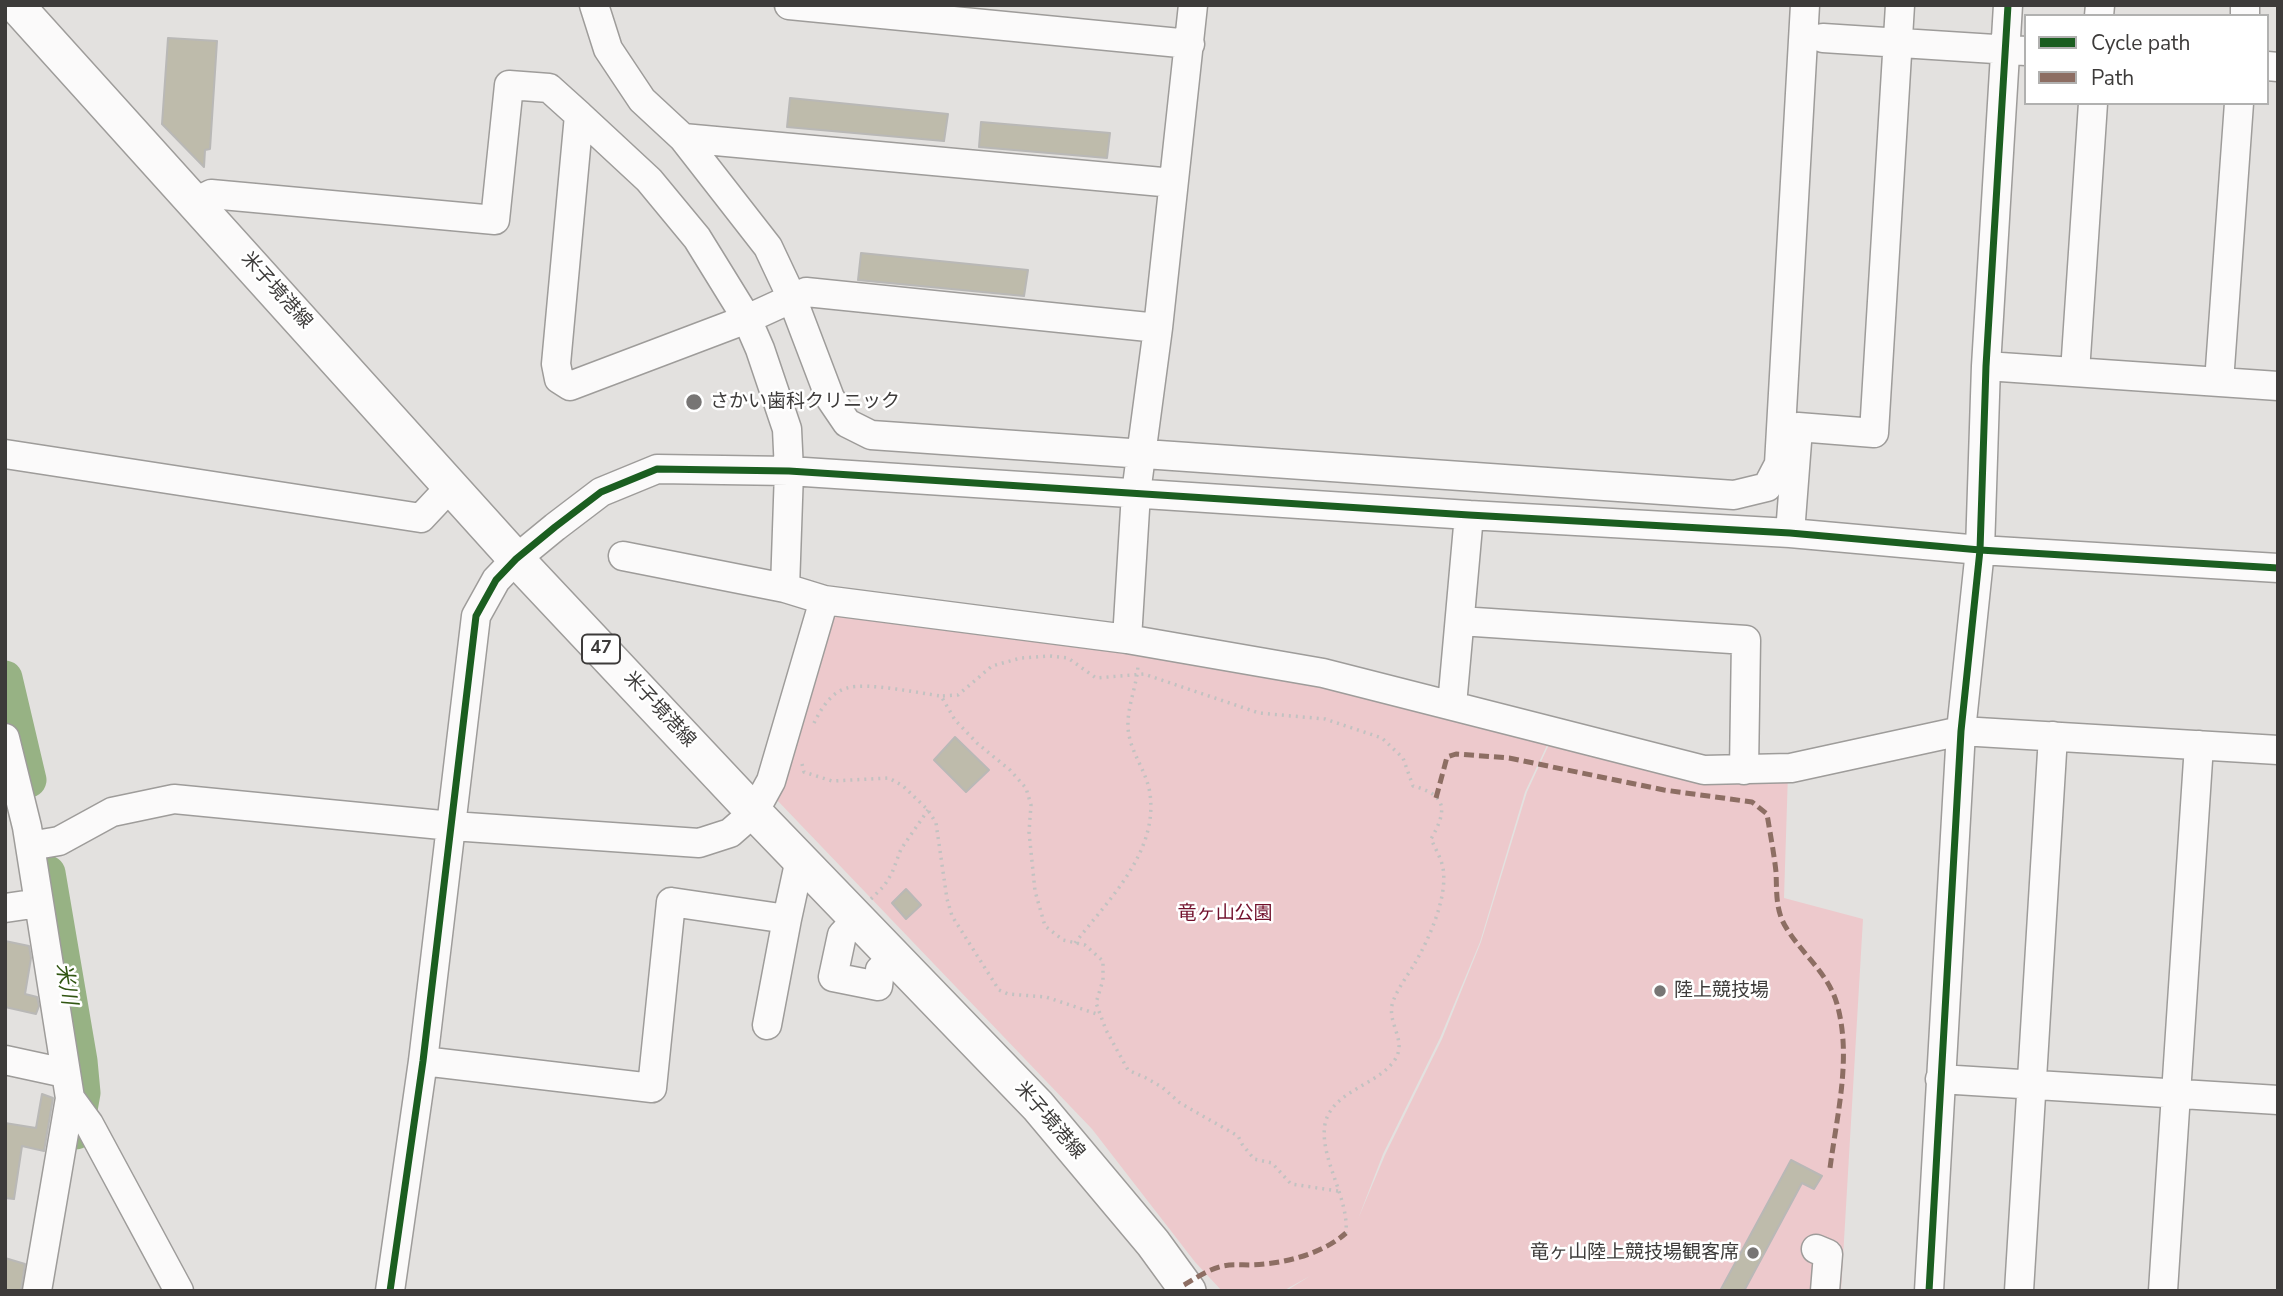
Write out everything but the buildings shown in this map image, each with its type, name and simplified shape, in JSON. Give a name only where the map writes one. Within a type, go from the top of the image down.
[{"type":"main road","name":"米子境港線","points":[[16,5],[516,559],[800,859],[862,910],[895,958],[1038,1106],[1153,1243],[1188,1291]]},
{"type":"street","points":[[594,5],[608,49],[642,100],[683,138],[768,247],[792,298],[830,398],[846,423],[871,435],[1734,495],[1767,487],[1779,464],[1805,5]]},
{"type":"street","points":[[789,5],[1190,44]]},
{"type":"street","points":[[1134,640],[1136,493],[1193,5]]},
{"type":"street","points":[[1790,533],[1825,5]]},
{"type":"street","points":[[1798,427],[1874,433],[1900,5]]},
{"type":"street","points":[[1929,1291],[1961,731],[1980,550],[1986,366],[2016,50],[2008,5]]},
{"type":"street","points":[[1823,38],[2016,50]]},
{"type":"street","points":[[195,202],[211,194],[495,220],[509,85],[550,88],[649,180],[697,238],[747,319],[787,429],[789,471],[785,589]]},
{"type":"street","points":[[2075,372],[2093,105]]},
{"type":"street","points":[[2219,382],[2239,105]]},
{"type":"street","points":[[579,116],[556,364],[559,379],[570,386],[747,319],[806,292],[1157,328]]},
{"type":"street","points":[[683,138],[1173,183]]},
{"type":"street","points":[[1986,366],[2278,386]]},
{"type":"street","points":[[5,454],[421,518],[451,486]]},
{"type":"street","points":[[390,1291],[423,1061],[476,615],[496,580],[516,559],[601,492],[657,469],[789,471],[1790,533],[1980,550],[2278,568]]},
{"type":"street","points":[[1452,705],[1469,515]]},
{"type":"street","points":[[622,556],[785,589],[824,600],[1134,640],[1323,673],[1704,770],[1791,768],[1961,731],[2278,750]]},
{"type":"street","points":[[21,832],[59,841],[112,812],[174,799],[452,826],[699,843],[730,833],[754,812],[771,781],[824,600]]},
{"type":"street","points":[[1460,621],[1746,640],[1744,770]]},
{"type":"street","points":[[2020,1291],[2053,736]]},
{"type":"street","points":[[5,738],[21,832],[39,903],[67,1085],[37,1291]]},
{"type":"street","points":[[2163,1291],[2199,745]]},
{"type":"street","points":[[767,1025],[800,859]]},
{"type":"street","points":[[423,1061],[652,1088],[671,902],[787,919]]},
{"type":"street","points":[[5,908],[39,903]]},
{"type":"street","points":[[862,910],[842,935],[833,977],[877,986],[880,970],[895,958]]},
{"type":"street","points":[[5,1060],[67,1085],[178,1291]]},
{"type":"street","points":[[1940,1079],[2278,1100]]},
{"type":"street","points":[[1816,1249],[1828,1254],[1825,1291]]},
{"type":"path","points":[[1075,943],[1135,864],[1148,826],[1150,791],[1133,752],[1128,726],[1128,709],[1138,674],[1134,640]]},
{"type":"path","points":[[813,725],[821,708],[846,688],[863,686],[941,696],[958,695],[992,666],[1021,658],[1049,656],[1068,658],[1096,678],[1144,674],[1259,713],[1325,719],[1382,738],[1402,758],[1413,786],[1429,790],[1444,809],[1431,839],[1443,865],[1444,882],[1428,942],[1392,1004],[1392,1017],[1401,1043],[1396,1060],[1383,1073],[1344,1097],[1326,1121],[1325,1134],[1338,1191],[1346,1209],[1346,1233]]},
{"type":"path","points":[[941,696],[955,720],[1026,788],[1031,805],[1029,832],[1035,891],[1045,926],[1063,940],[1085,945],[1103,961],[1102,981],[1096,1003],[1105,1030],[1128,1070],[1162,1087],[1180,1103],[1238,1136],[1254,1159],[1272,1163],[1291,1184],[1338,1191]]},
{"type":"path","points":[[803,757],[804,772],[816,778],[832,781],[889,778],[903,786],[928,810],[936,823],[951,916],[999,990],[1007,994],[1046,997],[1100,1015]]},
{"type":"path","points":[[862,910],[884,886],[901,849],[928,810]]},
{"type":"green space","name":"竜ヶ山公園","points":[[845,612],[1122,648],[1339,685],[1549,741],[1525,792],[1480,942],[1440,1038],[1383,1154],[1358,1219],[1385,1155],[1442,1039],[1481,942],[1527,792],[1552,738],[1788,773],[1784,898],[1863,919],[1841,1291],[1286,1291],[1310,1276],[1283,1291],[1222,1291],[1195,1262],[1092,1129],[776,799],[827,622]]},
{"type":"waterway","name":"米川","points":[[5,678],[29,780]]},
{"type":"waterway","name":"米川","points":[[48,873],[80,1061],[83,1093],[76,1132]]},
{"type":"marked path","points":[[1436,798],[1447,757],[1456,754],[1509,758],[1664,790],[1752,802],[1767,814],[1780,915],[1793,938],[1828,983],[1837,1004],[1841,1024],[1842,1086],[1830,1168]]},
{"type":"marked path","points":[[1184,1285],[1223,1266],[1262,1264],[1301,1257],[1325,1247],[1346,1233]]},
{"type":"cycle path","points":[[1929,1291],[1961,731],[1980,550],[1986,366],[2008,5]]},
{"type":"cycle path","points":[[390,1291],[423,1061],[476,616],[496,580],[516,559],[555,527],[601,492],[657,469],[789,471],[1790,533],[1980,550],[2278,568]]},
{"type":"place","name":"さかい歯科クリニック","points":[[694,402]]},
{"type":"place","name":"陸上競技場","points":[[1660,991]]},
{"type":"place","name":"竜ヶ山陸上競技場観客席","points":[[1753,1253]]}]
